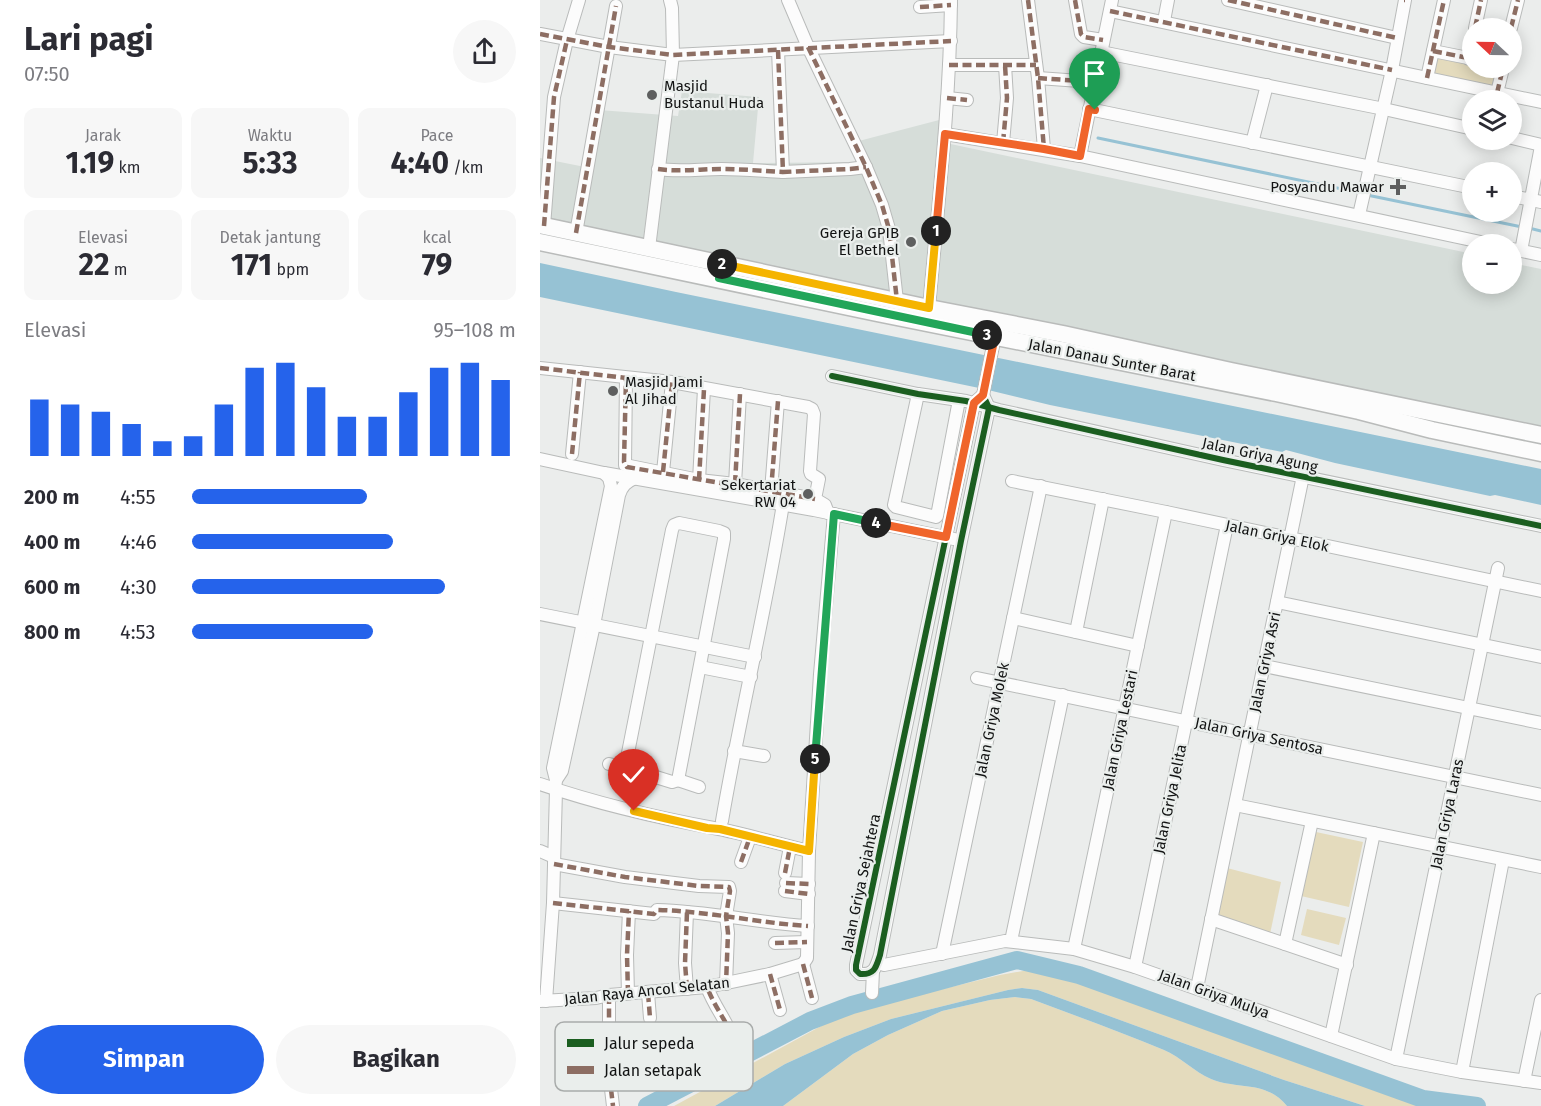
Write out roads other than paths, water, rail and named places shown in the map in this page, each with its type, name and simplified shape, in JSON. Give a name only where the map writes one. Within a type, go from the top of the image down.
[{"type":"main road","name":"Jalan Danau Sunter Barat","points":[[541,231],[576,233],[649,248],[721,271],[897,301],[1063,334],[1432,430],[1541,453]]},
{"type":"main road","name":"Jalan Danau Sunter Barat","points":[[541,231],[721,271],[993,343],[1220,375],[1541,435]]},
{"type":"street","points":[[541,231],[554,97],[579,0]]},
{"type":"street","points":[[649,248],[674,55],[670,0]]},
{"type":"street","points":[[788,0],[882,205],[889,229],[897,301]]},
{"type":"street","points":[[1028,0],[1044,149]]},
{"type":"street","points":[[1075,0],[1081,34],[1102,46],[1267,85],[1462,127]]},
{"type":"street","points":[[1164,21],[1168,0]]},
{"type":"street","points":[[1228,0],[1397,38]]},
{"type":"street","points":[[1360,211],[1384,109],[1404,0]]},
{"type":"street","points":[[1427,78],[1444,0]]},
{"type":"street","points":[[1477,18],[1481,0]]},
{"type":"street","points":[[1514,18],[1518,0]]},
{"type":"street","points":[[920,7],[951,3],[950,65],[929,308]]},
{"type":"street","points":[[1080,156],[1111,5],[1164,21],[1483,90]]},
{"type":"street","points":[[576,233],[616,6]]},
{"type":"street","points":[[540,34],[609,47],[674,55],[951,41]]},
{"type":"street","points":[[778,50],[783,171]]},
{"type":"street","points":[[1433,51],[1462,57]]},
{"type":"street","points":[[950,65],[1005,65],[1094,82]]},
{"type":"street","points":[[1003,143],[1007,98],[1005,65]]},
{"type":"street","points":[[1252,143],[1267,85]]},
{"type":"street","points":[[947,98],[967,100]]},
{"type":"street","points":[[1522,98],[1541,102]]},
{"type":"street","points":[[1089,109],[1462,186]]},
{"type":"street","points":[[945,134],[1044,149],[1360,211],[1462,237]]},
{"type":"street","points":[[1522,141],[1541,147],[1536,201],[1522,240]]},
{"type":"street","points":[[658,170],[783,171],[866,167]]},
{"type":"street","points":[[1522,251],[1541,255]]},
{"type":"street","name":"Jalan Griya Sejahtera","points":[[879,963],[868,975],[860,974],[856,970],[946,537],[993,343]]},
{"type":"street","points":[[540,368],[672,382],[808,407],[814,414],[810,471],[819,479],[815,499]]},
{"type":"street","points":[[572,454],[580,372]]},
{"type":"street","points":[[832,376],[959,400],[980,396]]},
{"type":"street","points":[[626,378],[625,465],[815,499],[825,505],[831,514],[809,851],[807,958],[803,964],[812,998]]},
{"type":"street","points":[[663,472],[672,382]]},
{"type":"street","points":[[699,480],[704,389]]},
{"type":"street","points":[[735,484],[740,394]]},
{"type":"street","points":[[918,394],[894,506],[936,517],[959,400]]},
{"type":"street","name":"Jalan Griya Agung","points":[[980,396],[990,408],[1223,460],[1541,526]]},
{"type":"street","points":[[771,492],[778,401]]},
{"type":"street","name":"Jalan Griya Sejahtera","points":[[872,993],[961,541],[990,408]]},
{"type":"street","points":[[540,459],[604,473],[783,504],[961,541]]},
{"type":"street","points":[[589,624],[611,486],[609,478],[604,473]]},
{"type":"street","name":"Jalan Griya Asri","points":[[1197,988],[1303,476]]},
{"type":"street","points":[[589,624],[621,487],[635,478]]},
{"type":"street","name":"Jalan Griya Elok","points":[[1012,481],[1541,591]]},
{"type":"street","name":"Jalan Griya Molek","points":[[942,954],[1041,486]]},
{"type":"street","points":[[1076,632],[1102,499]]},
{"type":"street","points":[[722,821],[783,504]]},
{"type":"street","name":"Jalan Griya Lestari","points":[[1074,949],[1166,512]]},
{"type":"street","points":[[630,769],[626,763],[627,757],[672,530],[674,525],[679,523],[724,533],[678,780]]},
{"type":"street","name":"Jalan Griya Jelita","points":[[1136,966],[1227,525]]},
{"type":"street","name":"Jalan Griya Laras","points":[[1396,1059],[1498,568]]},
{"type":"street","points":[[1277,602],[1541,657]]},
{"type":"street","points":[[540,614],[755,657]]},
{"type":"street","points":[[1013,618],[1138,646]]},
{"type":"street","name":"Jalan Raya Ancol Selatan","points":[[589,624],[554,768],[552,786],[553,903],[543,1001],[708,987],[770,974],[803,964]]},
{"type":"street","points":[[1264,666],[1541,723]]},
{"type":"street","points":[[700,667],[751,677]]},
{"type":"street","name":"Jalan Griya Sentosa","points":[[977,678],[1541,795]]},
{"type":"street","points":[[1011,941],[1063,695]]},
{"type":"street","points":[[734,751],[764,756]]},
{"type":"street","points":[[609,765],[672,782],[678,780],[699,787]]},
{"type":"street","points":[[552,786],[634,811],[809,851]]},
{"type":"street","points":[[1235,805],[1541,867]]},
{"type":"street","points":[[1285,944],[1312,821]]},
{"type":"street","points":[[1331,1036],[1374,833]]},
{"type":"street","points":[[741,862],[750,837]]},
{"type":"street","points":[[790,847],[786,882],[809,889]]},
{"type":"street","points":[[540,851],[554,861],[635,879],[730,888],[726,916],[728,933],[726,984]]},
{"type":"street","points":[[1462,1072],[1503,860]]},
{"type":"street","points":[[553,903],[654,914],[657,910],[678,910],[808,926]]},
{"type":"street","points":[[628,994],[629,911]]},
{"type":"street","points":[[687,912],[684,963],[687,989]]},
{"type":"street","points":[[1211,919],[1347,965]]},
{"type":"street","name":"Jalan Griya Mulya","points":[[858,954],[879,963],[942,954],[1005,941],[1074,949],[1136,966],[1396,1059],[1462,1072],[1541,1083]]},
{"type":"street","points":[[775,943],[807,942]]},
{"type":"street","points":[[770,974],[780,1010]]},
{"type":"street","points":[[708,987],[714,1004],[725,1022]]},
{"type":"street","points":[[648,993],[650,1018]]},
{"type":"street","points":[[609,996],[609,1022]]},
{"type":"street","points":[[1524,1081],[1541,1000]]},
{"type":"street","points":[[611,1091],[613,1106]]},
{"type":"water","points":[[540,263],[1541,469],[1541,505],[1335,463],[1286,450],[1282,452],[1050,405],[984,389],[540,297]]},
{"type":"water","points":[[1022,988],[1038,990],[1284,1080],[1365,1106],[1287,1106],[1270,1092],[1211,1079],[1170,1053],[1148,1043],[1031,999],[1015,997],[942,1011],[888,1035],[853,1054],[783,1106],[715,1106],[740,1091],[753,1091],[753,1083],[785,1064],[844,1037],[891,1019]]},
{"type":"waterway","points":[[1098,138],[1361,193]]},
{"type":"waterway","points":[[1367,195],[1522,227]]},
{"type":"waterway","points":[[1529,228],[1541,231]]},
{"type":"waterway","points":[[753,1051],[810,1021],[852,1005],[1017,960],[1079,975],[1423,1099],[1477,1106]]},
{"type":"waterway","points":[[647,1106],[676,1091]]},
{"type":"place","name":"Masjid Bustanul Huda","points":[[652,95]]},
{"type":"place","name":"Posyandu Mawar","points":[[1398,187]]},
{"type":"place","name":"Gereja GPIB El Bethel","points":[[911,242]]},
{"type":"place","name":"Masjid Jami Al Jihad","points":[[613,391]]},
{"type":"place","name":"Sekertariat RW 04","points":[[808,494]]}]
